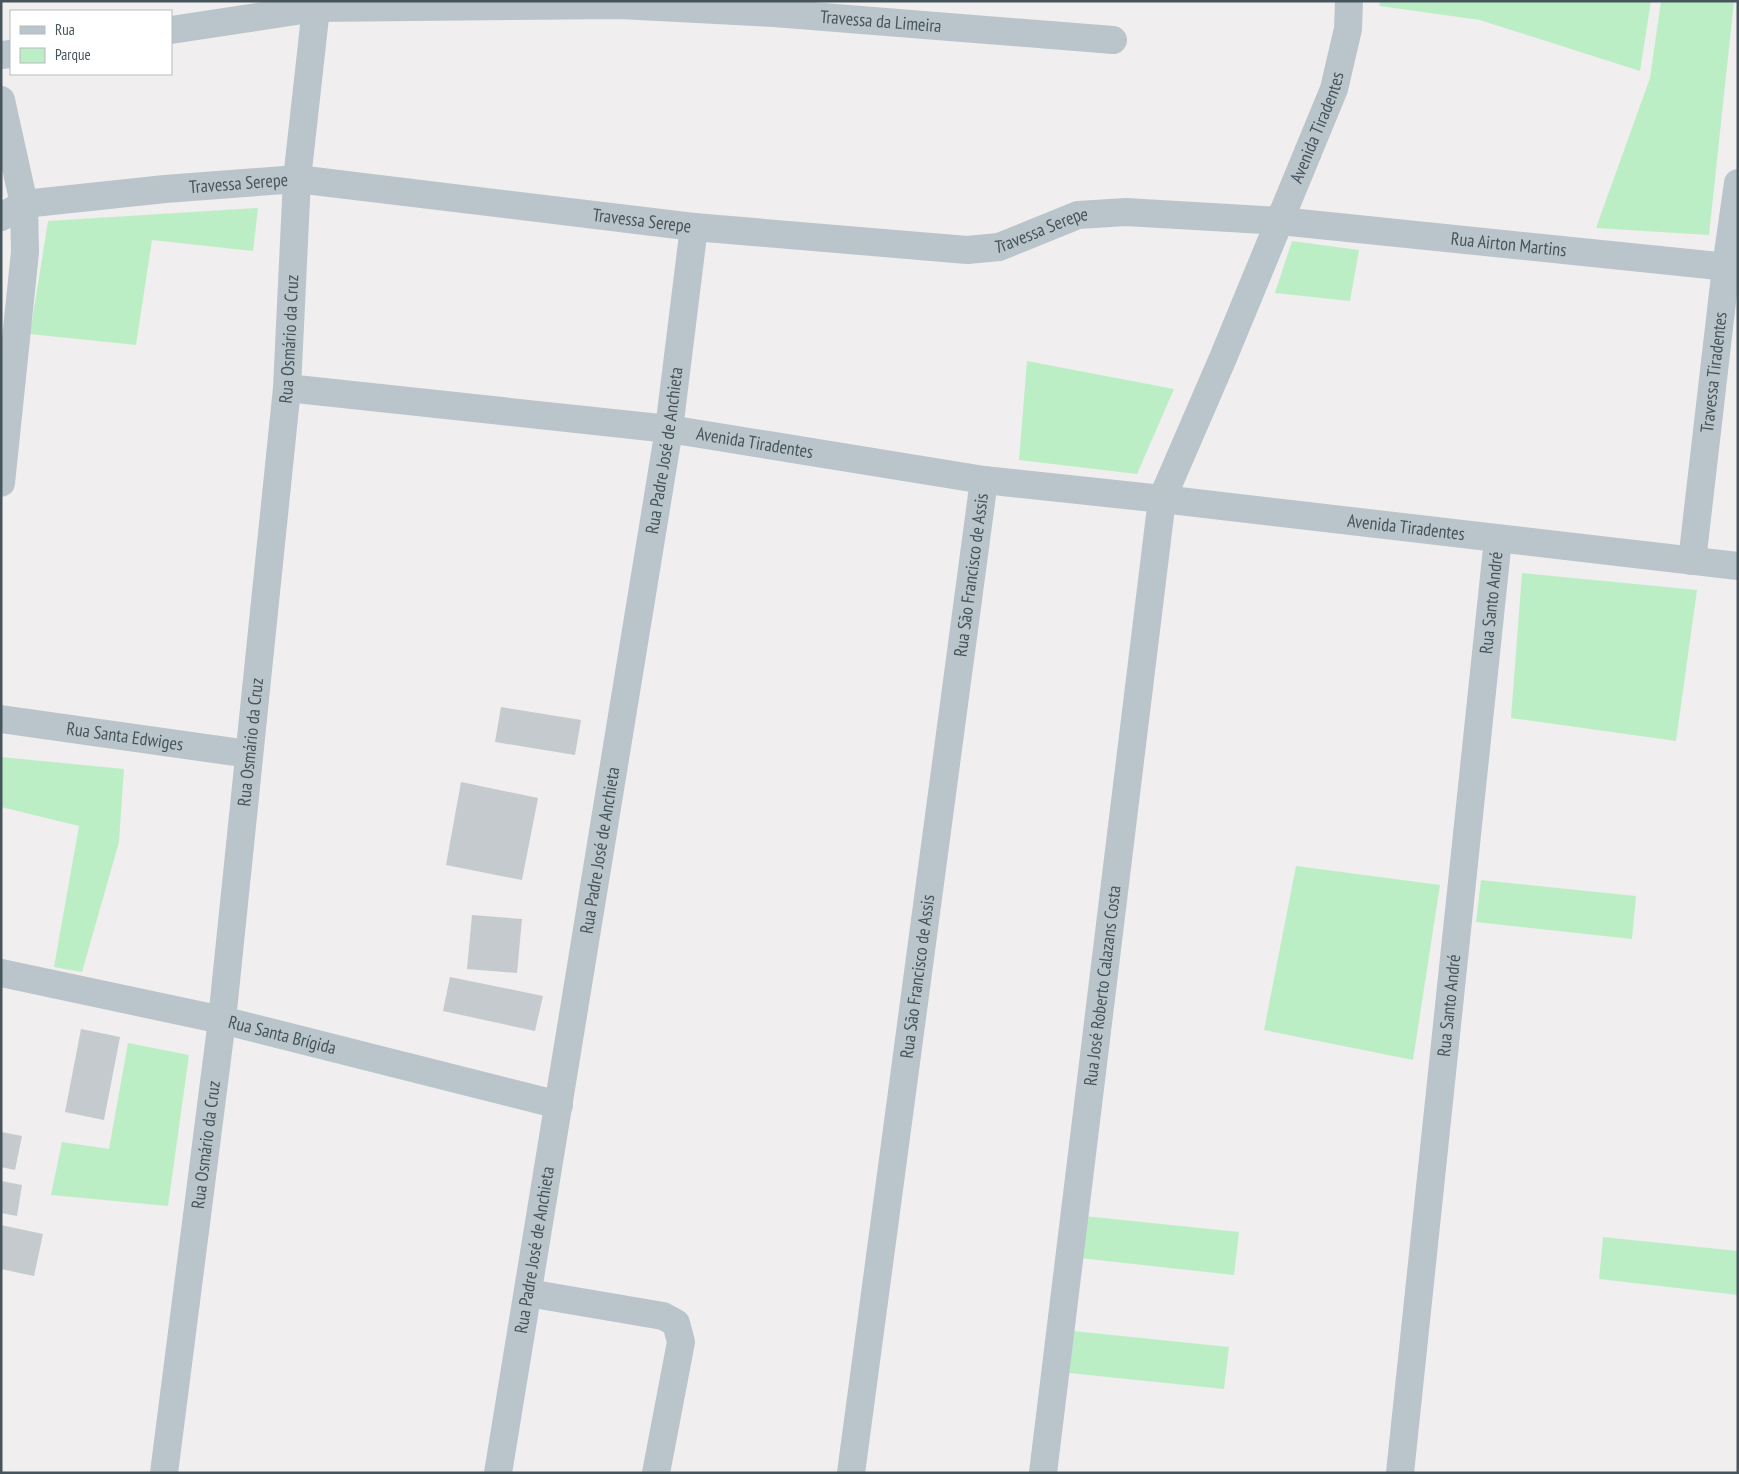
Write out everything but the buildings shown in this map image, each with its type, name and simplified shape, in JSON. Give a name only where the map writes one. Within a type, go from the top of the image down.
[{"type":"street","name":"Avenida Tiradentes","points":[[1162,499],[1334,89],[1348,29],[1349,1]]},
{"type":"street","name":"Travessa da Limeira","points":[[172,30],[316,8],[620,5],[764,12],[1113,40]]},
{"type":"street","name":"Rua Osmário da Cruz","points":[[164,1473],[222,1020],[287,388],[296,179],[316,8]]},
{"type":"street","points":[[1,100],[13,210],[25,252],[1,483]]},
{"type":"street","name":"Travessa Serepe","points":[[13,210],[166,189],[296,179],[694,227],[967,250],[999,247],[1078,215],[1126,212],[1280,220]]},
{"type":"street","name":"Travessa Tiradentes","points":[[1692,561],[1732,267],[1738,183]]},
{"type":"street","name":"Rua Airton Martins","points":[[1280,220],[1732,267]]},
{"type":"street","name":"Rua Padre José de Anchieta","points":[[498,1473],[669,429],[694,227]]},
{"type":"street","name":"Avenida Tiradentes","points":[[287,388],[669,429],[984,480],[1738,566]]},
{"type":"street","name":"Rua São Francisco de Assis","points":[[851,1473],[984,480]]},
{"type":"street","name":"Rua José Roberto Calazans Costa","points":[[1043,1473],[1162,499]]},
{"type":"street","name":"Rua Santo André","points":[[1400,1473],[1498,539]]},
{"type":"street","name":"Rua Santa Edwiges","points":[[1,719],[248,754]]},
{"type":"street","name":"Rua Santa Brígida","points":[[1,973],[222,1020],[559,1105]]},
{"type":"street","points":[[528,1293],[663,1316],[676,1323],[681,1342],[656,1473]]},
{"type":"green space","points":[[1379,1],[1651,1],[1640,71],[1480,20],[1380,6]]},
{"type":"green space","points":[[1661,1],[1734,1],[1709,235],[1596,228],[1650,78]]},
{"type":"green space","points":[[258,208],[253,251],[152,240],[136,345],[30,334],[48,221]]},
{"type":"green space","points":[[1292,241],[1359,250],[1350,301],[1275,293]]},
{"type":"green space","points":[[1027,361],[1174,389],[1137,474],[1019,460]]},
{"type":"green space","points":[[1522,573],[1697,590],[1676,741],[1511,718]]},
{"type":"green space","points":[[1,757],[124,769],[119,842],[82,972],[54,967],[79,826],[1,807]]},
{"type":"green space","points":[[1296,866],[1440,885],[1413,1060],[1264,1030]]},
{"type":"green space","points":[[1481,880],[1636,896],[1632,939],[1476,922]]},
{"type":"green space","points":[[128,1043],[189,1055],[168,1206],[51,1195],[62,1142],[109,1149]]},
{"type":"green space","points":[[1084,1216],[1239,1232],[1234,1275],[1079,1258]]},
{"type":"green space","points":[[1603,1237],[1738,1251],[1738,1295],[1599,1279]]},
{"type":"green space","points":[[1073,1331],[1229,1347],[1224,1389],[1069,1373]]}]
